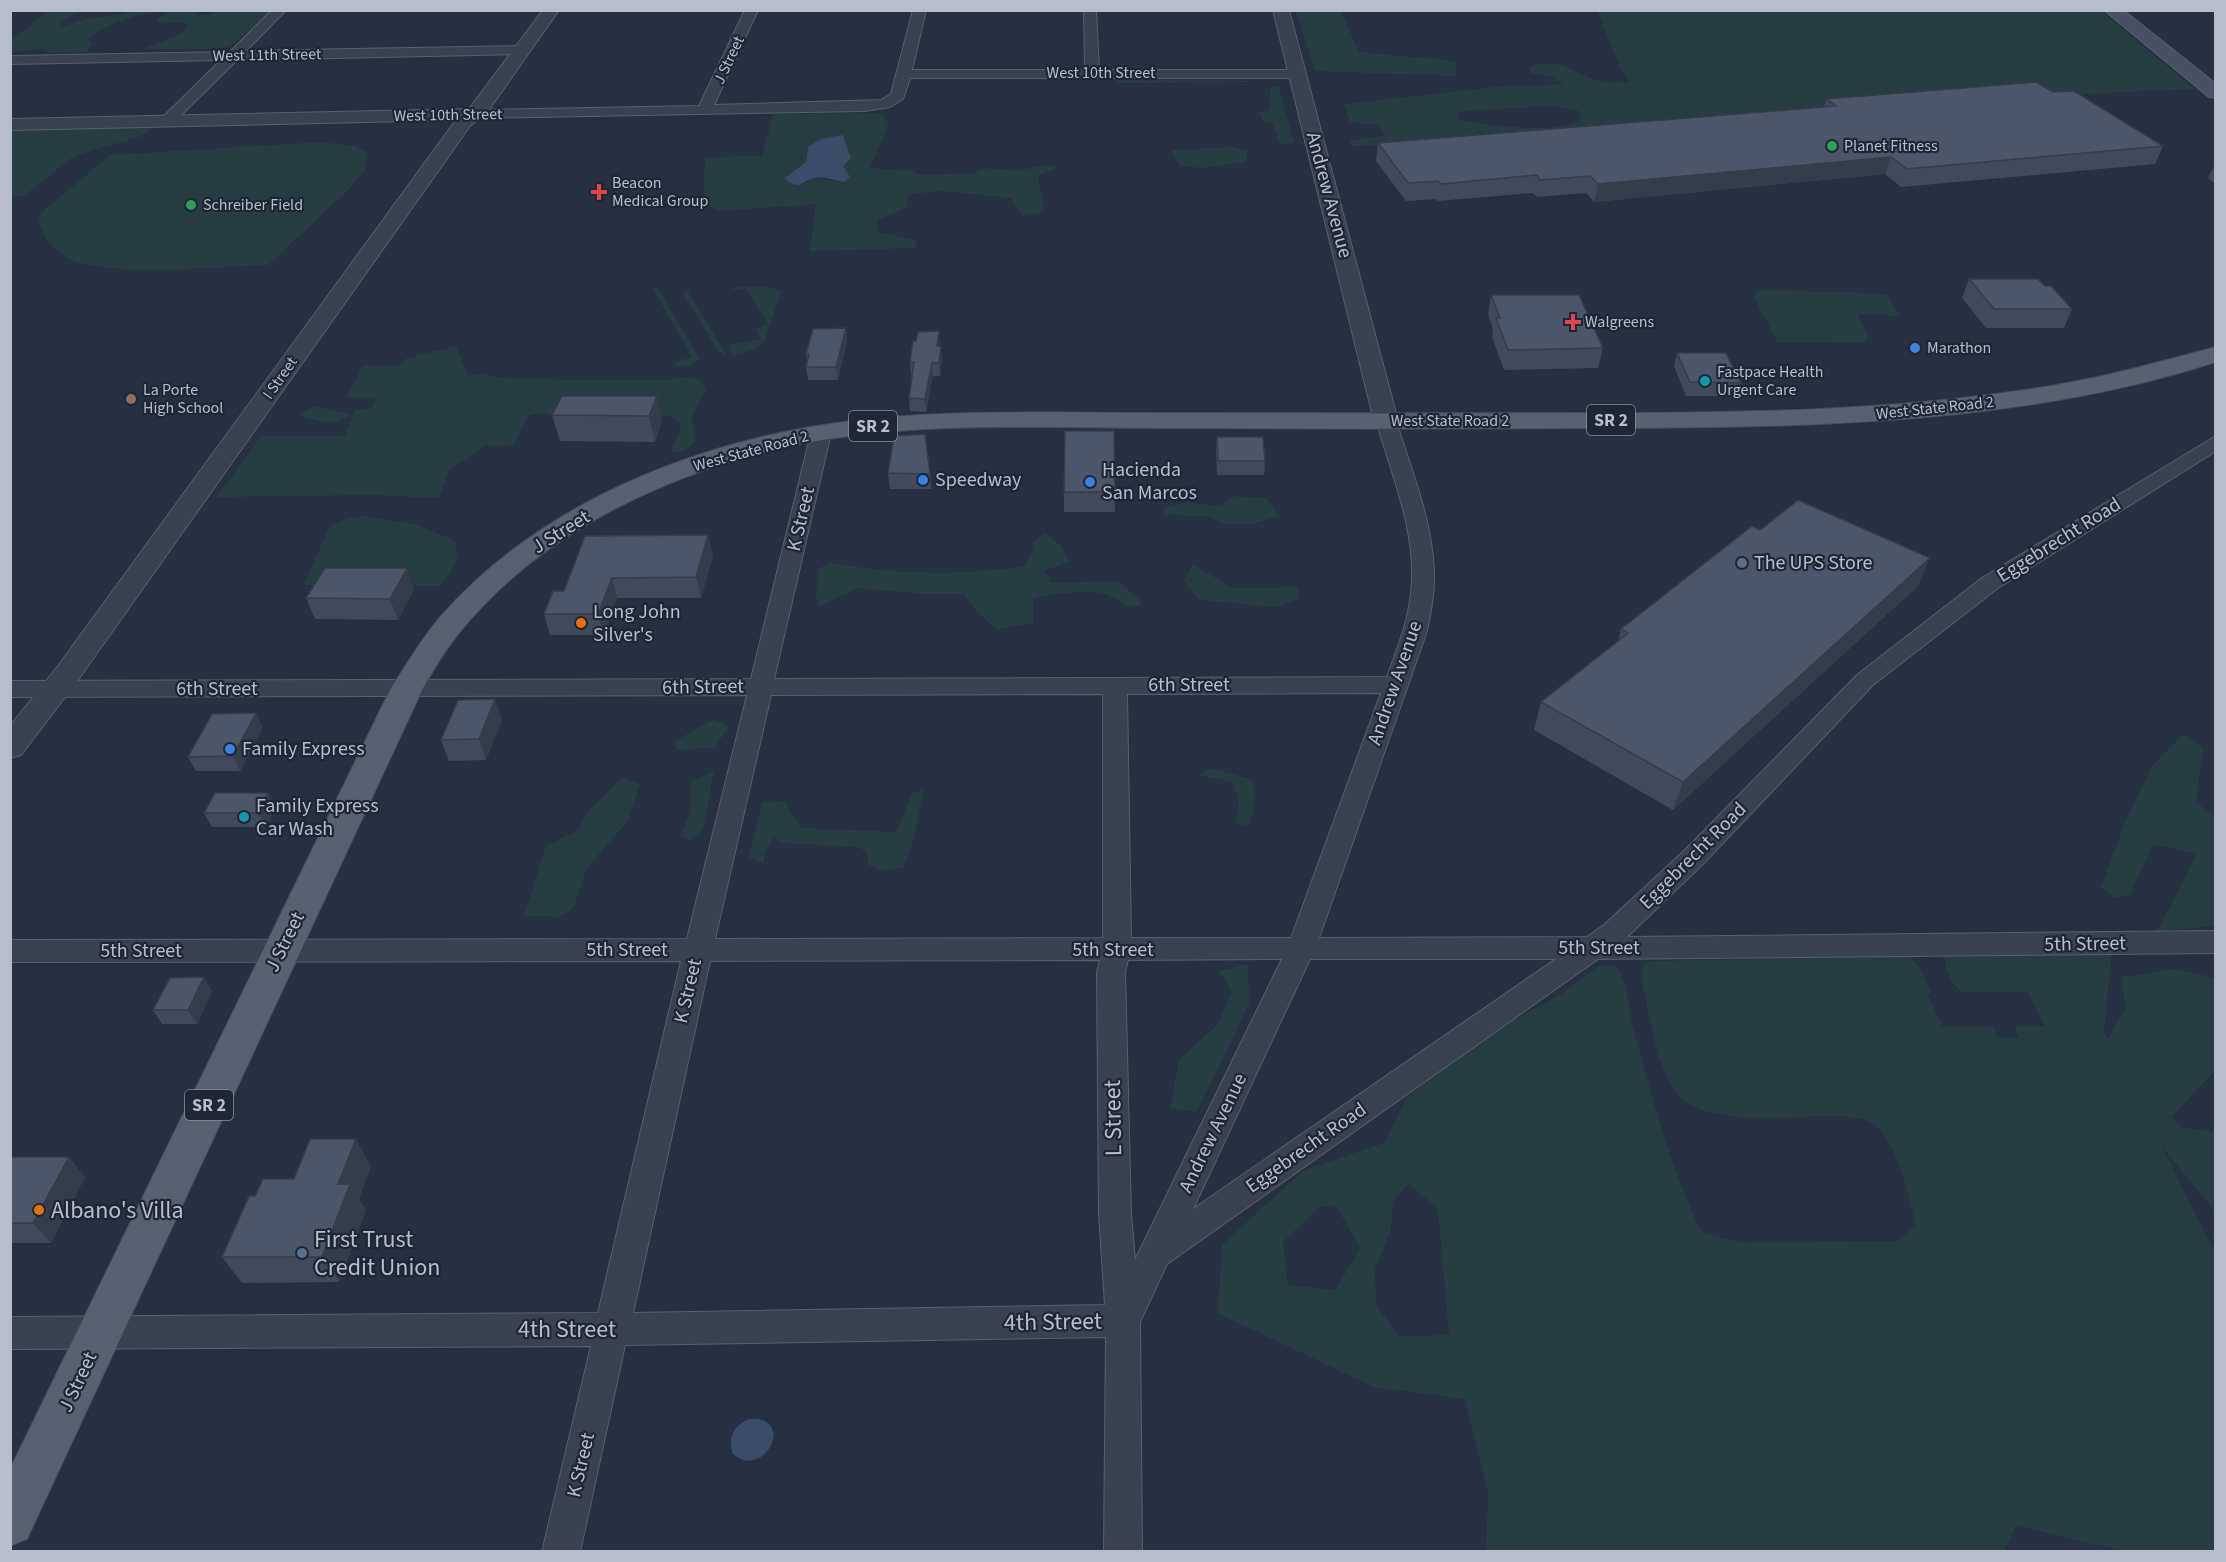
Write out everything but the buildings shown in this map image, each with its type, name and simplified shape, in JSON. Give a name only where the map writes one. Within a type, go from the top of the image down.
[{"type":"main road","points":[[2112,10],[2216,93]]},
{"type":"main road","name":"West State Road 2","points":[[683,470],[758,446],[821,433],[876,426],[984,420],[1706,420],[1913,412],[2111,382],[2188,364],[2216,354]]},
{"type":"main road","name":"J Street","points":[[10,1522],[102,1333],[280,951],[407,688],[451,622],[484,589],[531,550],[621,496],[683,470]]},
{"type":"street","points":[[166,121],[280,10]]},
{"type":"street","name":"I Street","points":[[10,748],[56,689],[458,131],[482,106],[550,10]]},
{"type":"street","name":"J Street","points":[[705,109],[752,10]]},
{"type":"street","points":[[905,74],[921,10]]},
{"type":"street","points":[[1090,10],[1092,73]]},
{"type":"street","name":"Andrew Avenue","points":[[1123,1321],[1302,947],[1415,631],[1423,588],[1422,564],[1414,523],[1281,10]]},
{"type":"street","name":"West 11th Street","points":[[10,60],[523,50]]},
{"type":"street","name":"West 10th Street","points":[[10,125],[885,104],[896,99],[905,74],[1297,74]]},
{"type":"street","name":"K Street","points":[[561,1551],[698,950],[821,433]]},
{"type":"street","name":"Eggebrecht Road","points":[[1155,1254],[1614,933],[1694,857],[1865,680],[1990,583],[2216,442]]},
{"type":"street","name":"6th Street","points":[[10,689],[1395,685]]},
{"type":"street","name":"L Street","points":[[1115,686],[1117,949],[1111,972],[1115,1202],[1123,1321],[1123,1551]]},
{"type":"street","name":"5th Street","points":[[10,951],[1592,948],[2216,942]]},
{"type":"street","name":"4th Street","points":[[10,1333],[611,1329],[1123,1321]]},
{"type":"green space","points":[[1597,10],[2101,11],[2195,89],[2030,96],[1464,142],[1351,146],[1350,140],[1386,136],[1378,124],[1350,123],[1344,104],[1503,86],[1564,84],[1551,77],[1530,73],[1530,67],[1541,64],[1567,67],[1602,82],[1630,82],[1621,70]],"holes":[[[1554,106],[1577,110],[1582,118],[1557,127],[1541,128],[1507,127],[1461,121],[1457,113]]]},
{"type":"green space","points":[[48,11],[79,11],[60,23],[61,27],[85,19],[128,11],[169,11],[137,16],[107,27],[88,39],[93,44],[87,52],[50,53],[44,49],[11,52],[11,41]]},
{"type":"green space","points":[[169,11],[198,11],[197,15],[209,15],[218,11],[269,11],[235,43],[217,49],[143,49],[181,34],[188,23],[157,22]]},
{"type":"green space","points":[[1296,11],[1341,11],[1359,52],[1455,61],[1457,76],[1315,71]]},
{"type":"green space","points":[[1117,80],[1251,81],[1254,82],[1116,83]]},
{"type":"green space","points":[[1271,86],[1279,87],[1294,143],[1280,144],[1272,123],[1263,122],[1259,112],[1269,111]]},
{"type":"green space","points":[[880,113],[889,124],[870,168],[912,171],[921,175],[974,173],[988,168],[1015,171],[1052,164],[1058,168],[1038,175],[1044,207],[1039,213],[1020,217],[1021,214],[1011,198],[942,191],[909,194],[907,207],[879,219],[876,232],[917,240],[916,248],[810,251],[816,204],[721,211],[703,204],[705,157],[762,156],[773,114]],"holes":[[[821,139],[845,182],[815,178],[803,185],[792,184],[784,177],[806,162],[808,147]]]},
{"type":"green space","points":[[150,126],[152,128],[142,136],[74,156],[24,196],[11,198],[10,128]]},
{"type":"green space","name":"Schreiber Field","points":[[321,142],[355,146],[368,153],[364,168],[366,169],[349,189],[268,265],[163,270],[106,268],[83,264],[66,257],[57,250],[46,238],[38,222],[41,213],[110,155]]},
{"type":"green space","points":[[1232,147],[1248,151],[1246,162],[1201,168],[1180,166],[1171,150]]},
{"type":"green space","points":[[652,287],[658,288],[699,358],[692,365],[679,367],[672,363],[692,357]]},
{"type":"green space","points":[[690,287],[688,292],[727,356],[719,352],[683,294]]},
{"type":"green space","points":[[732,287],[771,287],[781,292],[764,342],[756,349],[733,356],[728,345],[761,339],[756,329],[768,324],[745,288],[734,290]]},
{"type":"green space","points":[[1759,290],[1878,293],[1888,295],[1900,316],[1861,314],[1858,318],[1869,336],[1864,342],[1778,343],[1754,297]]},
{"type":"green space","points":[[456,346],[468,376],[481,373],[507,379],[664,380],[687,377],[700,380],[706,391],[691,417],[696,440],[684,451],[671,452],[680,430],[680,422],[671,416],[561,416],[543,412],[528,416],[513,445],[484,446],[449,471],[439,498],[373,495],[217,497],[261,436],[345,436],[355,410],[371,408],[378,398],[346,397],[363,366],[400,365],[407,358]]},
{"type":"green space","points":[[315,406],[351,415],[338,421],[325,422],[299,415]]},
{"type":"green space","points":[[1235,496],[1266,498],[1279,516],[1251,524],[1227,524],[1204,516],[1164,515],[1164,508],[1190,503],[1219,505]]},
{"type":"green space","points":[[366,516],[417,525],[456,541],[457,562],[441,586],[303,585],[330,526],[348,518]]},
{"type":"green space","points":[[1045,533],[1060,545],[1070,561],[1045,571],[1050,583],[1117,581],[1141,600],[1140,606],[1125,604],[1098,592],[1033,598],[1033,623],[997,630],[978,613],[963,594],[924,594],[859,588],[818,607],[816,594],[819,569],[829,562],[878,570],[927,573],[1025,566],[1032,552],[1033,543]]},
{"type":"green space","points":[[1193,564],[1232,588],[1297,587],[1300,598],[1275,607],[1200,600],[1184,581]]},
{"type":"green space","points":[[713,720],[730,725],[715,747],[678,750],[673,742]]},
{"type":"green space","points":[[2183,734],[2203,748],[2196,802],[2215,817],[2215,926],[2157,931],[2197,854],[2153,844],[2130,895],[2115,898],[2101,888],[2123,827],[2152,766]]},
{"type":"green space","points":[[1212,768],[1253,780],[1256,799],[1249,826],[1235,823],[1239,803],[1233,782],[1197,775]]},
{"type":"green space","points":[[714,772],[703,830],[690,840],[679,837],[691,813],[691,781]]},
{"type":"green space","points":[[622,778],[640,784],[628,821],[586,869],[574,908],[559,917],[524,916],[546,846],[578,830],[589,810]]},
{"type":"green space","points":[[924,789],[912,845],[903,868],[880,870],[869,865],[867,852],[858,847],[780,843],[775,836],[765,852],[764,863],[748,858],[762,803],[784,801],[802,828],[896,832],[912,793]]},
{"type":"green space","points":[[2112,951],[2104,1031],[2108,1039],[2126,1007],[2121,977],[2177,969],[2215,978],[2215,1071],[2171,1117],[2181,1127],[2215,1132],[2215,1211],[2162,1147],[2215,1252],[2215,1551],[2122,1551],[2016,1525],[2005,1551],[1486,1551],[1488,1492],[1465,1399],[1373,1387],[1218,1313],[1222,1245],[1304,1170],[1384,1143],[1406,1098],[1482,1038],[1563,993],[1600,965],[1615,965],[1623,979],[1633,1027],[1663,1132],[1680,1183],[1702,1233],[1743,1243],[1899,1241],[1916,1224],[1896,1157],[1890,1145],[1873,1124],[1851,1117],[1770,1118],[1727,1115],[1707,1111],[1690,1104],[1678,1094],[1663,1068],[1641,977],[1643,965],[1651,961],[1909,956],[1920,968],[1931,993],[1927,993],[1943,1027],[1993,1027],[1998,1037],[2019,1037],[2014,1027],[2045,1026],[2027,992],[1963,992],[1955,986],[1949,976],[1945,955]],"holes":[[[1409,1184],[1438,1209],[1449,1335],[1398,1336],[1376,1304],[1375,1269],[1391,1229],[1393,1201]],[[1335,1205],[1361,1248],[1335,1290],[1288,1285],[1283,1242],[1319,1207]]]},
{"type":"green space","points":[[1248,964],[1249,1004],[1197,1112],[1170,1108],[1179,1060],[1218,1024],[1232,992],[1219,971]]},
{"type":"water","points":[[843,135],[851,158],[843,166],[850,177],[845,182],[819,178],[797,185],[784,178],[806,162],[808,147],[821,139]]},
{"type":"water","points":[[749,1419],[765,1421],[771,1426],[774,1434],[765,1454],[760,1458],[747,1461],[733,1454],[731,1437],[739,1425]]},
{"type":"place","name":"Planet Fitness","points":[[1832,146]]},
{"type":"place","name":"Beacon Medical Group","points":[[599,192]]},
{"type":"place","name":"Schreiber Field","points":[[191,205]]},
{"type":"place","name":"Walgreens","points":[[1573,322]]},
{"type":"place","name":"Marathon","points":[[1915,348]]},
{"type":"place","name":"Fastpace Health Urgent Care","points":[[1705,381]]},
{"type":"place","name":"La Porte High School","points":[[131,399]]},
{"type":"place","name":"Speedway","points":[[923,480]]},
{"type":"place","name":"Hacienda San Marcos","points":[[1090,482]]},
{"type":"place","name":"The UPS Store","points":[[1742,563]]},
{"type":"place","name":"Long John Silver's","points":[[581,623]]},
{"type":"place","name":"Family Express","points":[[230,749]]},
{"type":"place","name":"Family Express Car Wash","points":[[244,817]]},
{"type":"place","name":"Albano's Villa","points":[[39,1210]]},
{"type":"place","name":"First Trust Credit Union","points":[[302,1253]]}]
